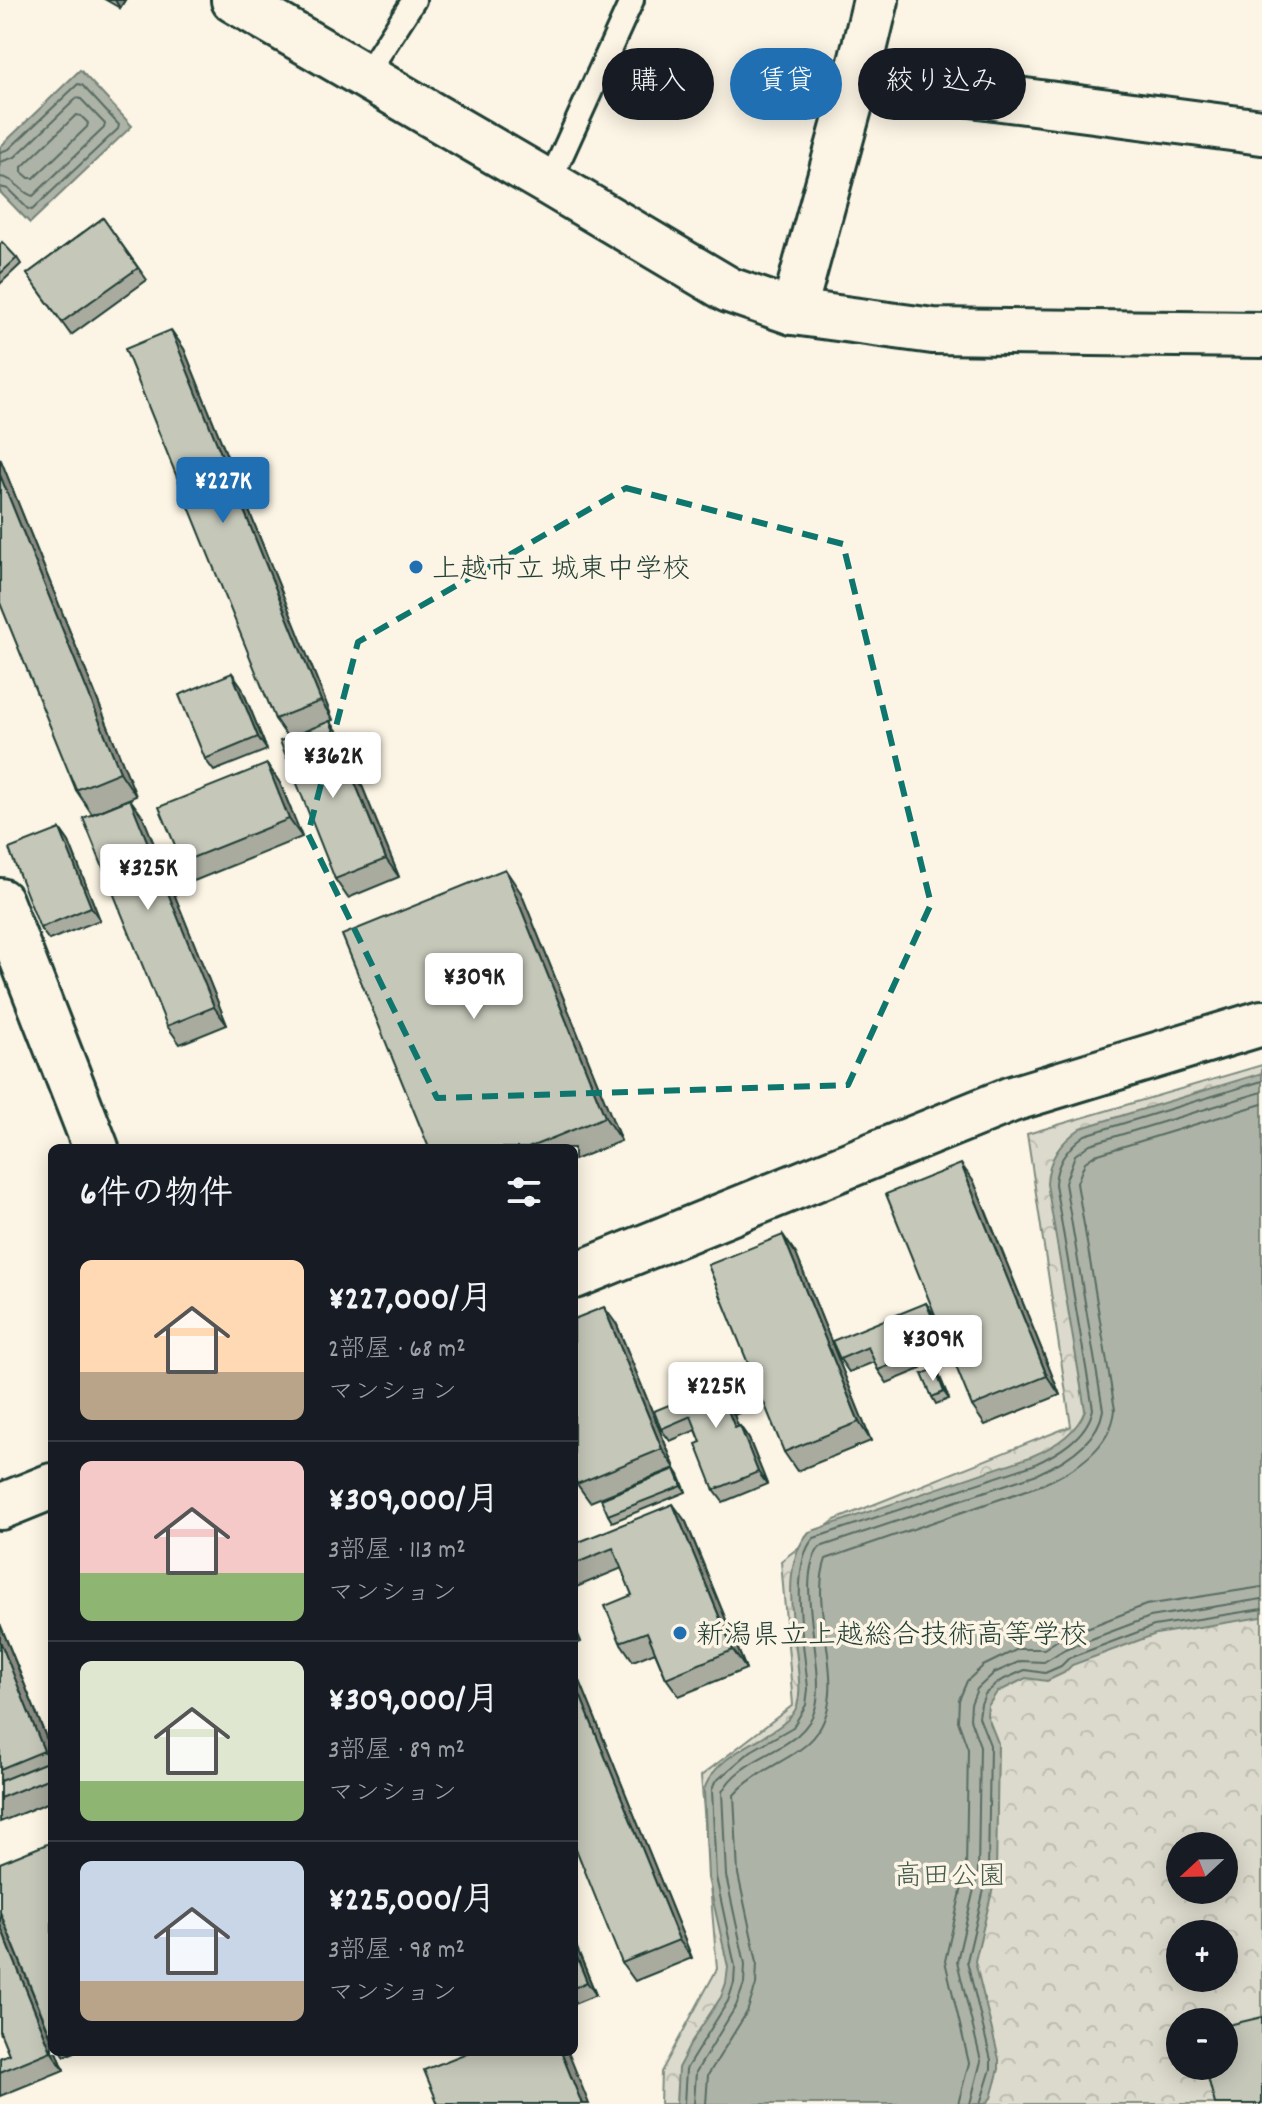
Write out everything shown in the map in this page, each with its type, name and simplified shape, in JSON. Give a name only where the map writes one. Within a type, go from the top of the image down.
[{"type":"street","points":[[234,0],[729,290],[793,312],[933,331],[1262,335]]},
{"type":"street","points":[[793,312],[876,0]]},
{"type":"street","points":[[857,79],[1262,132]]},
{"type":"street","points":[[0,901],[94,1144]]},
{"type":"street","points":[[578,1274],[1012,1099],[1262,1023]]},
{"type":"street","points":[[0,1507],[48,1488]]},
{"type":"lane","points":[[365,76],[414,0]]},
{"type":"lane","points":[[549,183],[632,0]]},
{"type":"highlighted area","points":[[626,488],[843,544],[931,904],[848,1085],[437,1098],[308,834],[358,642]]},
{"type":"green space","name":"高田公園","points":[[1262,1065],[1262,2104],[660,2104],[661,2072],[717,1969],[701,1776],[793,1705],[781,1561],[835,1520],[1071,1426],[1027,1134]]},
{"type":"water","points":[[80,70],[132,126],[30,223],[0,192],[0,147]]},
{"type":"water","name":"高田公園","points":[[1262,1073],[1262,1617],[1156,1634],[1072,1665],[1064,1673],[1047,1681],[1026,1678],[997,1692],[988,1706],[987,1715],[998,1743],[996,1875],[975,1961],[999,2059],[991,2098],[985,2104],[676,2104],[678,2068],[721,1997],[728,1967],[708,1878],[704,1790],[723,1763],[779,1726],[797,1706],[799,1683],[791,1598],[794,1562],[800,1546],[809,1532],[1030,1457],[1070,1433],[1085,1410],[1047,1184],[1053,1159],[1067,1139],[1081,1128]]},
{"type":"building","points":[[103,218],[138,268],[62,322],[27,274]]},
{"type":"building","points":[[2,242],[17,258],[0,274],[0,245]]},
{"type":"building","points":[[171,330],[321,701],[275,719],[125,349]]},
{"type":"building","points":[[0,475],[120,772],[76,790],[0,603]]},
{"type":"building","points":[[232,673],[258,737],[205,759],[179,695]]},
{"type":"building","points":[[330,721],[386,859],[335,879],[280,741]]},
{"type":"building","points":[[267,764],[289,819],[182,862],[159,807]]},
{"type":"building","points":[[130,799],[214,1007],[167,1026],[83,818]]},
{"type":"building","points":[[60,829],[91,907],[40,928],[9,849]]},
{"type":"building","points":[[505,869],[605,1117],[538,1144],[427,1144],[342,935]]},
{"type":"building","points":[[961,1164],[1047,1376],[972,1406],[886,1194]]},
{"type":"building","points":[[783,1235],[859,1422],[784,1452],[708,1265]]},
{"type":"building","points":[[926,1303],[934,1321],[902,1334],[912,1357],[878,1370],[868,1347],[840,1359],[832,1341]]},
{"type":"building","points":[[604,1307],[662,1449],[578,1484],[578,1317]]},
{"type":"building","points":[[935,1369],[944,1392],[932,1397],[922,1374]]},
{"type":"building","points":[[748,1373],[755,1391],[725,1403],[735,1428],[740,1426],[758,1472],[714,1490],[696,1444],[701,1442],[691,1416],[661,1429],[654,1411]]},
{"type":"building","points":[[675,1469],[682,1486],[608,1515],[601,1499]]},
{"type":"building","points":[[673,1504],[733,1650],[666,1678],[647,1632],[620,1642],[605,1606],[632,1595],[613,1548],[578,1562],[578,1542]]},
{"type":"building","points":[[0,1641],[44,1751],[0,1769]]},
{"type":"building","points":[[578,1690],[679,1940],[622,1963],[578,1854]]},
{"type":"building","points":[[48,1762],[48,1779],[0,1798],[0,1781]]},
{"type":"building","points":[[48,1844],[48,2030],[0,1912],[0,1863]]},
{"type":"building","points":[[0,1925],[48,2044],[48,2052],[0,2072],[0,2058],[9,2054],[0,2032]]},
{"type":"building","points":[[578,1960],[587,1982],[578,1986]]},
{"type":"building","points":[[1262,2017],[1262,2104],[1215,2104],[1209,2080],[1238,2080],[1238,2023]]},
{"type":"building","points":[[459,2056],[563,2056],[582,2104],[438,2104],[424,2070]]},
{"type":"place","name":"上越市立 城東中学校","points":[[416,567]]},
{"type":"place","name":"新潟県立上越総合技術高等学校","points":[[680,1633]]}]
